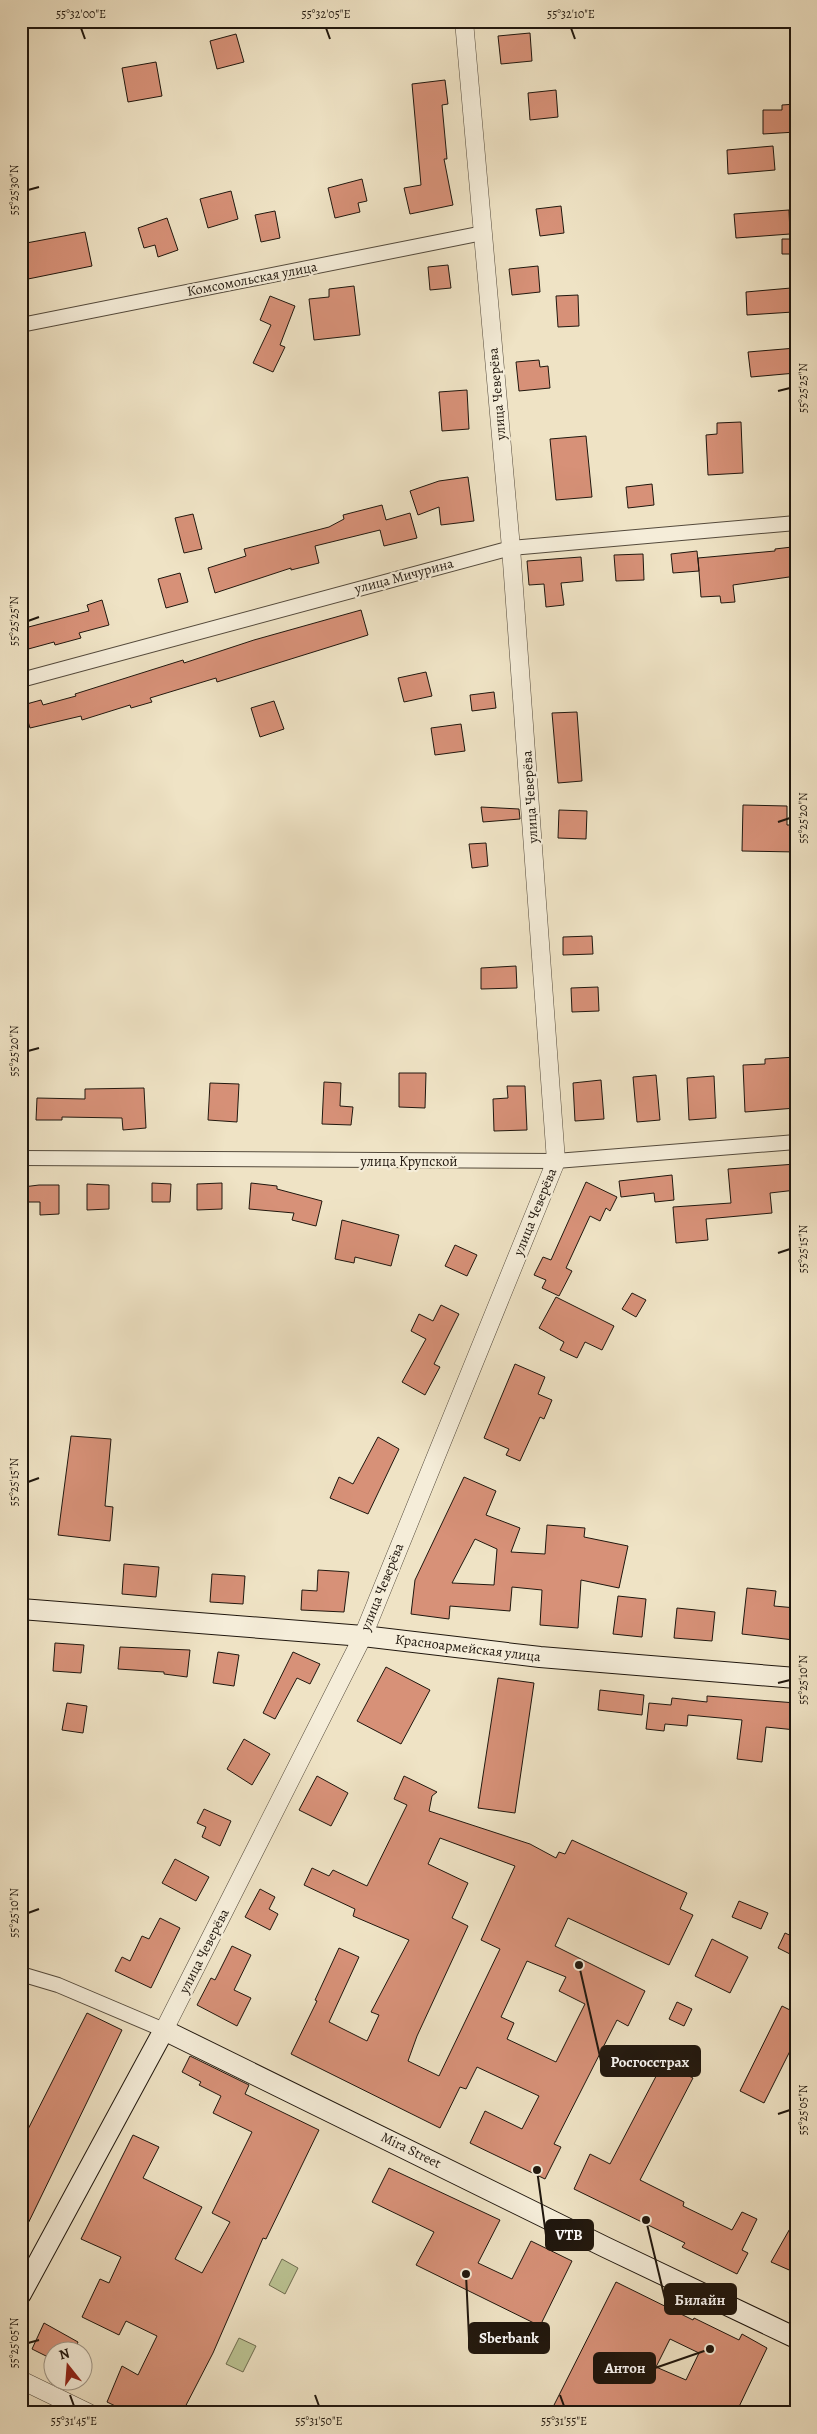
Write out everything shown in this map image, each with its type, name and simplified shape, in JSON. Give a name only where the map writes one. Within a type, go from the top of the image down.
[{"type":"main road","name":"Красноармейская улица","points":[[21,1609],[363,1636],[540,1657],[796,1678]]},
{"type":"main road","name":"улица Чеверёва","points":[[21,2294],[164,2030]]},
{"type":"main road","name":"Mira Street","points":[[164,2030],[605,2247],[796,2338]]},
{"type":"street","name":"улица Чеверёва","points":[[164,2030],[363,1636],[556,1161],[511,548],[464,21]]},
{"type":"street","name":"Комсомольская улица","points":[[21,326],[483,233]]},
{"type":"street","name":"улица Мичурина","points":[[21,680],[511,548],[796,523]]},
{"type":"street","name":"улица Крупской","points":[[21,1158],[556,1161],[796,1142]]},
{"type":"street","name":"Mira Street","points":[[21,1974],[58,1985],[164,2030]]},
{"type":"street","points":[[21,2380],[89,2413]]},
{"type":"green space","points":[[282,2259],[298,2268],[285,2294],[269,2285]]},
{"type":"green space","points":[[239,2338],[256,2346],[243,2372],[226,2364]]},
{"type":"building","points":[[530,33],[532,61],[501,64],[498,36]]},
{"type":"building","points":[[236,34],[244,62],[217,69],[210,41]]},
{"type":"building","points":[[156,62],[162,96],[128,102],[122,68]]},
{"type":"building","points":[[445,80],[448,104],[442,105],[447,159],[444,159],[453,205],[410,214],[404,188],[421,185],[412,84]]},
{"type":"building","points":[[556,90],[558,117],[530,120],[528,93]]},
{"type":"building","points":[[796,104],[796,132],[763,134],[763,110],[782,110],[782,105]]},
{"type":"building","points":[[773,146],[775,170],[728,174],[727,150]]},
{"type":"building","points":[[362,179],[367,201],[358,203],[360,212],[335,218],[328,188]]},
{"type":"building","points":[[231,191],[238,219],[208,228],[200,199]]},
{"type":"building","points":[[561,206],[564,233],[540,236],[536,209]]},
{"type":"building","points":[[789,210],[790,234],[736,238],[734,214]]},
{"type":"building","points":[[275,211],[280,238],[261,242],[255,215]]},
{"type":"building","points":[[167,218],[178,250],[158,257],[155,245],[144,248],[138,228]]},
{"type":"building","points":[[85,232],[92,266],[28,279],[21,244]]},
{"type":"building","points":[[782,239],[795,239],[795,254],[782,254]]},
{"type":"building","points":[[448,265],[451,288],[430,290],[428,267]]},
{"type":"building","points":[[538,266],[540,292],[512,295],[509,269]]},
{"type":"building","points":[[354,286],[360,335],[314,340],[309,299],[329,297],[329,289]]},
{"type":"building","points":[[791,288],[793,312],[747,315],[746,292]]},
{"type":"building","points":[[578,295],[579,326],[558,327],[556,296]]},
{"type":"building","points":[[270,296],[295,306],[280,345],[285,347],[273,372],[253,363],[271,325],[260,320]]},
{"type":"building","points":[[796,348],[796,373],[751,377],[748,352]]},
{"type":"building","points":[[539,360],[540,367],[548,366],[550,388],[519,391],[516,362]]},
{"type":"building","points":[[467,390],[469,429],[442,431],[439,392]]},
{"type":"building","points":[[741,422],[743,473],[708,475],[706,435],[717,434],[717,423]]},
{"type":"building","points":[[586,436],[592,497],[556,500],[550,439]]},
{"type":"building","points":[[468,477],[474,521],[441,525],[439,507],[418,515],[410,491],[439,481]]},
{"type":"building","points":[[652,484],[654,505],[628,508],[626,487]]},
{"type":"building","points":[[382,505],[386,520],[410,513],[417,538],[384,546],[380,530],[315,546],[319,563],[291,570],[291,568],[215,593],[208,568],[246,556],[244,549],[329,527],[344,519],[343,515]]},
{"type":"building","points":[[193,514],[202,549],[184,553],[175,518]]},
{"type":"building","points":[[792,547],[796,576],[733,585],[735,602],[721,603],[720,596],[701,597],[698,558],[775,551],[775,549]]},
{"type":"building","points":[[697,551],[699,571],[673,573],[671,554]]},
{"type":"building","points":[[643,554],[644,580],[616,581],[614,555]]},
{"type":"building","points":[[581,557],[583,581],[561,583],[564,605],[546,607],[544,584],[529,585],[527,561]]},
{"type":"building","points":[[180,573],[188,602],[166,608],[158,579]]},
{"type":"building","points":[[102,600],[109,625],[79,633],[81,638],[55,645],[54,642],[21,651],[21,629],[89,611],[87,605]]},
{"type":"building","points":[[361,610],[368,635],[217,682],[216,678],[150,698],[152,702],[131,708],[130,705],[82,720],[81,716],[30,728],[23,705],[41,700],[43,705],[76,696],[75,694],[183,660],[184,663],[254,640]]},
{"type":"building","points":[[426,672],[432,696],[404,702],[398,678]]},
{"type":"building","points":[[494,692],[496,708],[472,711],[470,695]]},
{"type":"building","points":[[274,701],[284,729],[260,737],[251,708]]},
{"type":"building","points":[[577,712],[582,781],[558,783],[552,713]]},
{"type":"building","points":[[461,724],[465,751],[435,755],[431,728]]},
{"type":"building","points":[[743,805],[787,806],[787,825],[796,825],[796,852],[742,851]]},
{"type":"building","points":[[481,807],[519,809],[520,819],[483,822]]},
{"type":"building","points":[[559,810],[587,811],[586,839],[558,838]]},
{"type":"building","points":[[486,843],[488,866],[472,868],[469,844]]},
{"type":"building","points":[[592,936],[593,954],[563,955],[563,937]]},
{"type":"building","points":[[516,966],[517,988],[481,989],[481,968]]},
{"type":"building","points":[[598,987],[599,1011],[572,1012],[571,988]]},
{"type":"building","points":[[796,1057],[796,1108],[745,1112],[743,1065],[765,1064],[765,1059]]},
{"type":"building","points":[[399,1073],[426,1073],[425,1108],[399,1107]]},
{"type":"building","points":[[656,1075],[660,1120],[637,1122],[633,1077]]},
{"type":"building","points":[[714,1076],[716,1118],[689,1120],[687,1078]]},
{"type":"building","points":[[601,1080],[604,1119],[575,1121],[573,1083]]},
{"type":"building","points":[[324,1082],[341,1083],[340,1106],[353,1107],[351,1125],[322,1124]]},
{"type":"building","points":[[210,1083],[239,1084],[237,1122],[208,1120]]},
{"type":"building","points":[[507,1086],[525,1086],[527,1130],[494,1131],[493,1099],[508,1098]]},
{"type":"building","points":[[144,1088],[146,1128],[123,1130],[122,1118],[62,1117],[62,1120],[36,1120],[37,1098],[85,1099],[85,1089]]},
{"type":"building","points":[[796,1164],[796,1190],[770,1193],[772,1213],[706,1219],[708,1240],[676,1243],[673,1207],[731,1203],[728,1169]]},
{"type":"building","points":[[672,1175],[674,1200],[655,1202],[654,1193],[621,1197],[619,1181]]},
{"type":"building","points":[[586,1182],[617,1197],[610,1211],[606,1208],[600,1221],[590,1216],[566,1268],[572,1271],[559,1296],[542,1288],[546,1280],[534,1275],[543,1257],[551,1260]]},
{"type":"building","points":[[152,1183],[171,1184],[170,1202],[152,1202]]},
{"type":"building","points":[[222,1183],[222,1209],[197,1210],[197,1184]]},
{"type":"building","points":[[251,1183],[277,1186],[277,1189],[322,1201],[316,1226],[292,1220],[294,1213],[249,1209]]},
{"type":"building","points":[[87,1184],[109,1185],[109,1209],[87,1210]]},
{"type":"building","points":[[59,1185],[59,1214],[40,1215],[40,1202],[23,1202],[23,1187]]},
{"type":"building","points":[[342,1220],[399,1235],[391,1266],[355,1257],[354,1263],[335,1259]]},
{"type":"building","points":[[455,1245],[477,1255],[467,1276],[445,1266]]},
{"type":"building","points":[[632,1293],[646,1300],[636,1317],[622,1309]]},
{"type":"building","points":[[556,1297],[614,1326],[602,1350],[585,1342],[577,1358],[560,1350],[564,1342],[539,1328]]},
{"type":"building","points":[[441,1305],[459,1314],[434,1364],[440,1367],[425,1395],[402,1382],[426,1339],[411,1331],[419,1314],[433,1321]]},
{"type":"building","points":[[515,1364],[545,1377],[538,1394],[552,1400],[544,1419],[540,1417],[520,1461],[506,1455],[509,1449],[484,1438]]},
{"type":"building","points":[[71,1436],[111,1439],[105,1506],[113,1507],[110,1541],[58,1535]]},
{"type":"building","points":[[378,1437],[399,1449],[368,1514],[330,1498],[339,1477],[353,1484]]},
{"type":"building","points":[[464,1477],[496,1491],[486,1515],[520,1528],[511,1552],[545,1554],[547,1525],[585,1528],[584,1537],[628,1546],[619,1588],[581,1580],[578,1628],[540,1625],[542,1590],[512,1587],[510,1611],[450,1606],[449,1619],[411,1614],[415,1580]],"holes":[[[475,1539],[497,1549],[494,1585],[452,1583]]]},
{"type":"building","points":[[124,1564],[159,1567],[156,1597],[122,1594]]},
{"type":"building","points":[[318,1570],[349,1572],[344,1612],[301,1610],[302,1590],[317,1591]]},
{"type":"building","points":[[212,1574],[245,1576],[243,1604],[210,1602]]},
{"type":"building","points":[[747,1588],[776,1591],[774,1606],[796,1608],[794,1640],[742,1634]]},
{"type":"building","points":[[618,1596],[646,1599],[642,1637],[613,1634]]},
{"type":"building","points":[[677,1608],[715,1612],[712,1641],[674,1638]]},
{"type":"building","points":[[55,1643],[84,1645],[81,1673],[53,1671]]},
{"type":"building","points":[[120,1647],[190,1650],[187,1677],[164,1674],[164,1672],[118,1669]]},
{"type":"building","points":[[218,1652],[239,1655],[234,1686],[213,1683]]},
{"type":"building","points":[[293,1652],[320,1664],[310,1684],[297,1678],[275,1719],[263,1713]]},
{"type":"building","points":[[386,1667],[430,1690],[401,1744],[357,1721]]},
{"type":"building","points":[[498,1678],[534,1683],[515,1813],[478,1808]]},
{"type":"building","points":[[600,1690],[644,1695],[642,1715],[598,1710]]},
{"type":"building","points":[[707,1696],[796,1703],[796,1730],[766,1727],[762,1762],[737,1759],[742,1720],[688,1715],[687,1726],[665,1724],[664,1731],[646,1729],[649,1703],[671,1705],[672,1698],[707,1702]]},
{"type":"building","points":[[67,1703],[87,1706],[83,1733],[62,1730]]},
{"type":"building","points":[[244,1739],[270,1754],[252,1785],[227,1769]]},
{"type":"building","points":[[317,1776],[348,1793],[331,1826],[299,1810]]},
{"type":"building","points":[[404,1776],[437,1792],[432,1796],[429,1811],[530,1844],[556,1858],[559,1852],[565,1854],[572,1840],[687,1893],[680,1909],[693,1915],[669,1965],[568,1918],[555,1946],[645,1991],[628,2026],[617,2020],[554,2144],[561,2147],[545,2179],[470,2143],[485,2111],[522,2129],[539,2096],[477,2067],[466,2089],[460,2087],[440,2128],[291,2054],[317,2001],[315,2000],[339,1948],[359,1957],[329,2022],[367,2041],[379,2015],[371,2012],[409,1940],[353,1916],[355,1909],[304,1885],[312,1868],[329,1876],[333,1870],[367,1886],[407,1805],[394,1799]],"holes":[[[440,1838],[515,1866],[481,1940],[500,1949],[439,2076],[408,2061],[417,2036],[468,1926],[452,1918],[468,1883],[428,1864]],[[527,1961],[566,1977],[559,1991],[585,2004],[556,2062],[507,2039],[514,2023],[501,2017]]]},
{"type":"building","points":[[204,1809],[231,1821],[220,1846],[202,1837],[206,1827],[197,1823]]},
{"type":"building","points":[[175,1859],[209,1877],[196,1901],[162,1883]]},
{"type":"building","points":[[260,1889],[275,1897],[269,1909],[278,1914],[270,1930],[245,1917]]},
{"type":"building","points":[[739,1901],[768,1913],[761,1929],[732,1917]]},
{"type":"building","points":[[160,1918],[180,1928],[151,1988],[115,1971],[122,1957],[130,1961],[142,1936],[149,1939]]},
{"type":"building","points":[[785,1933],[796,1938],[796,1957],[778,1948]]},
{"type":"building","points":[[712,1939],[748,1957],[730,1993],[695,1976]]},
{"type":"building","points":[[232,1946],[251,1955],[234,1990],[251,1998],[237,2026],[197,2005],[211,1978],[215,1980]]},
{"type":"building","points":[[677,2002],[692,2009],[684,2026],[669,2019]]},
{"type":"building","points":[[782,2006],[796,2013],[796,2039],[764,2103],[740,2091]]},
{"type":"building","points":[[87,2013],[122,2030],[21,2238],[21,2143]]},
{"type":"building","points":[[190,2056],[249,2085],[245,2094],[319,2130],[266,2239],[263,2238],[213,2353],[182,2413],[130,2413],[107,2402],[122,2366],[138,2375],[157,2336],[126,2321],[119,2335],[82,2317],[100,2279],[109,2283],[121,2257],[81,2239],[133,2135],[159,2147],[143,2178],[202,2207],[175,2259],[202,2273],[230,2222],[212,2213],[252,2132],[213,2113],[221,2096],[199,2085],[201,2082],[182,2072]]},
{"type":"building","points":[[663,2063],[693,2078],[640,2180],[684,2202],[683,2206],[732,2230],[742,2212],[757,2219],[742,2250],[748,2253],[737,2274],[682,2247],[685,2243],[574,2189],[590,2154],[610,2164]]},
{"type":"building","points":[[389,2168],[500,2220],[478,2263],[512,2279],[531,2241],[572,2261],[540,2326],[416,2265],[434,2232],[372,2202]]},
{"type":"building","points":[[796,2218],[796,2273],[771,2262]]},
{"type":"building","points":[[616,2282],[693,2320],[694,2318],[739,2340],[742,2334],[767,2348],[736,2413],[550,2413]],"holes":[[[670,2339],[699,2353],[686,2380],[656,2367]]]},
{"type":"building","points":[[44,2323],[78,2342],[42,2342],[42,2354],[32,2349]]},
{"type":"place","name":"Росгосстрах","points":[[579,1965]]},
{"type":"place","name":"VTB","points":[[537,2170]]},
{"type":"place","name":"Билайн","points":[[646,2220]]},
{"type":"place","name":"Sberbank","points":[[466,2274]]},
{"type":"place","name":"Антон","points":[[710,2349]]}]
